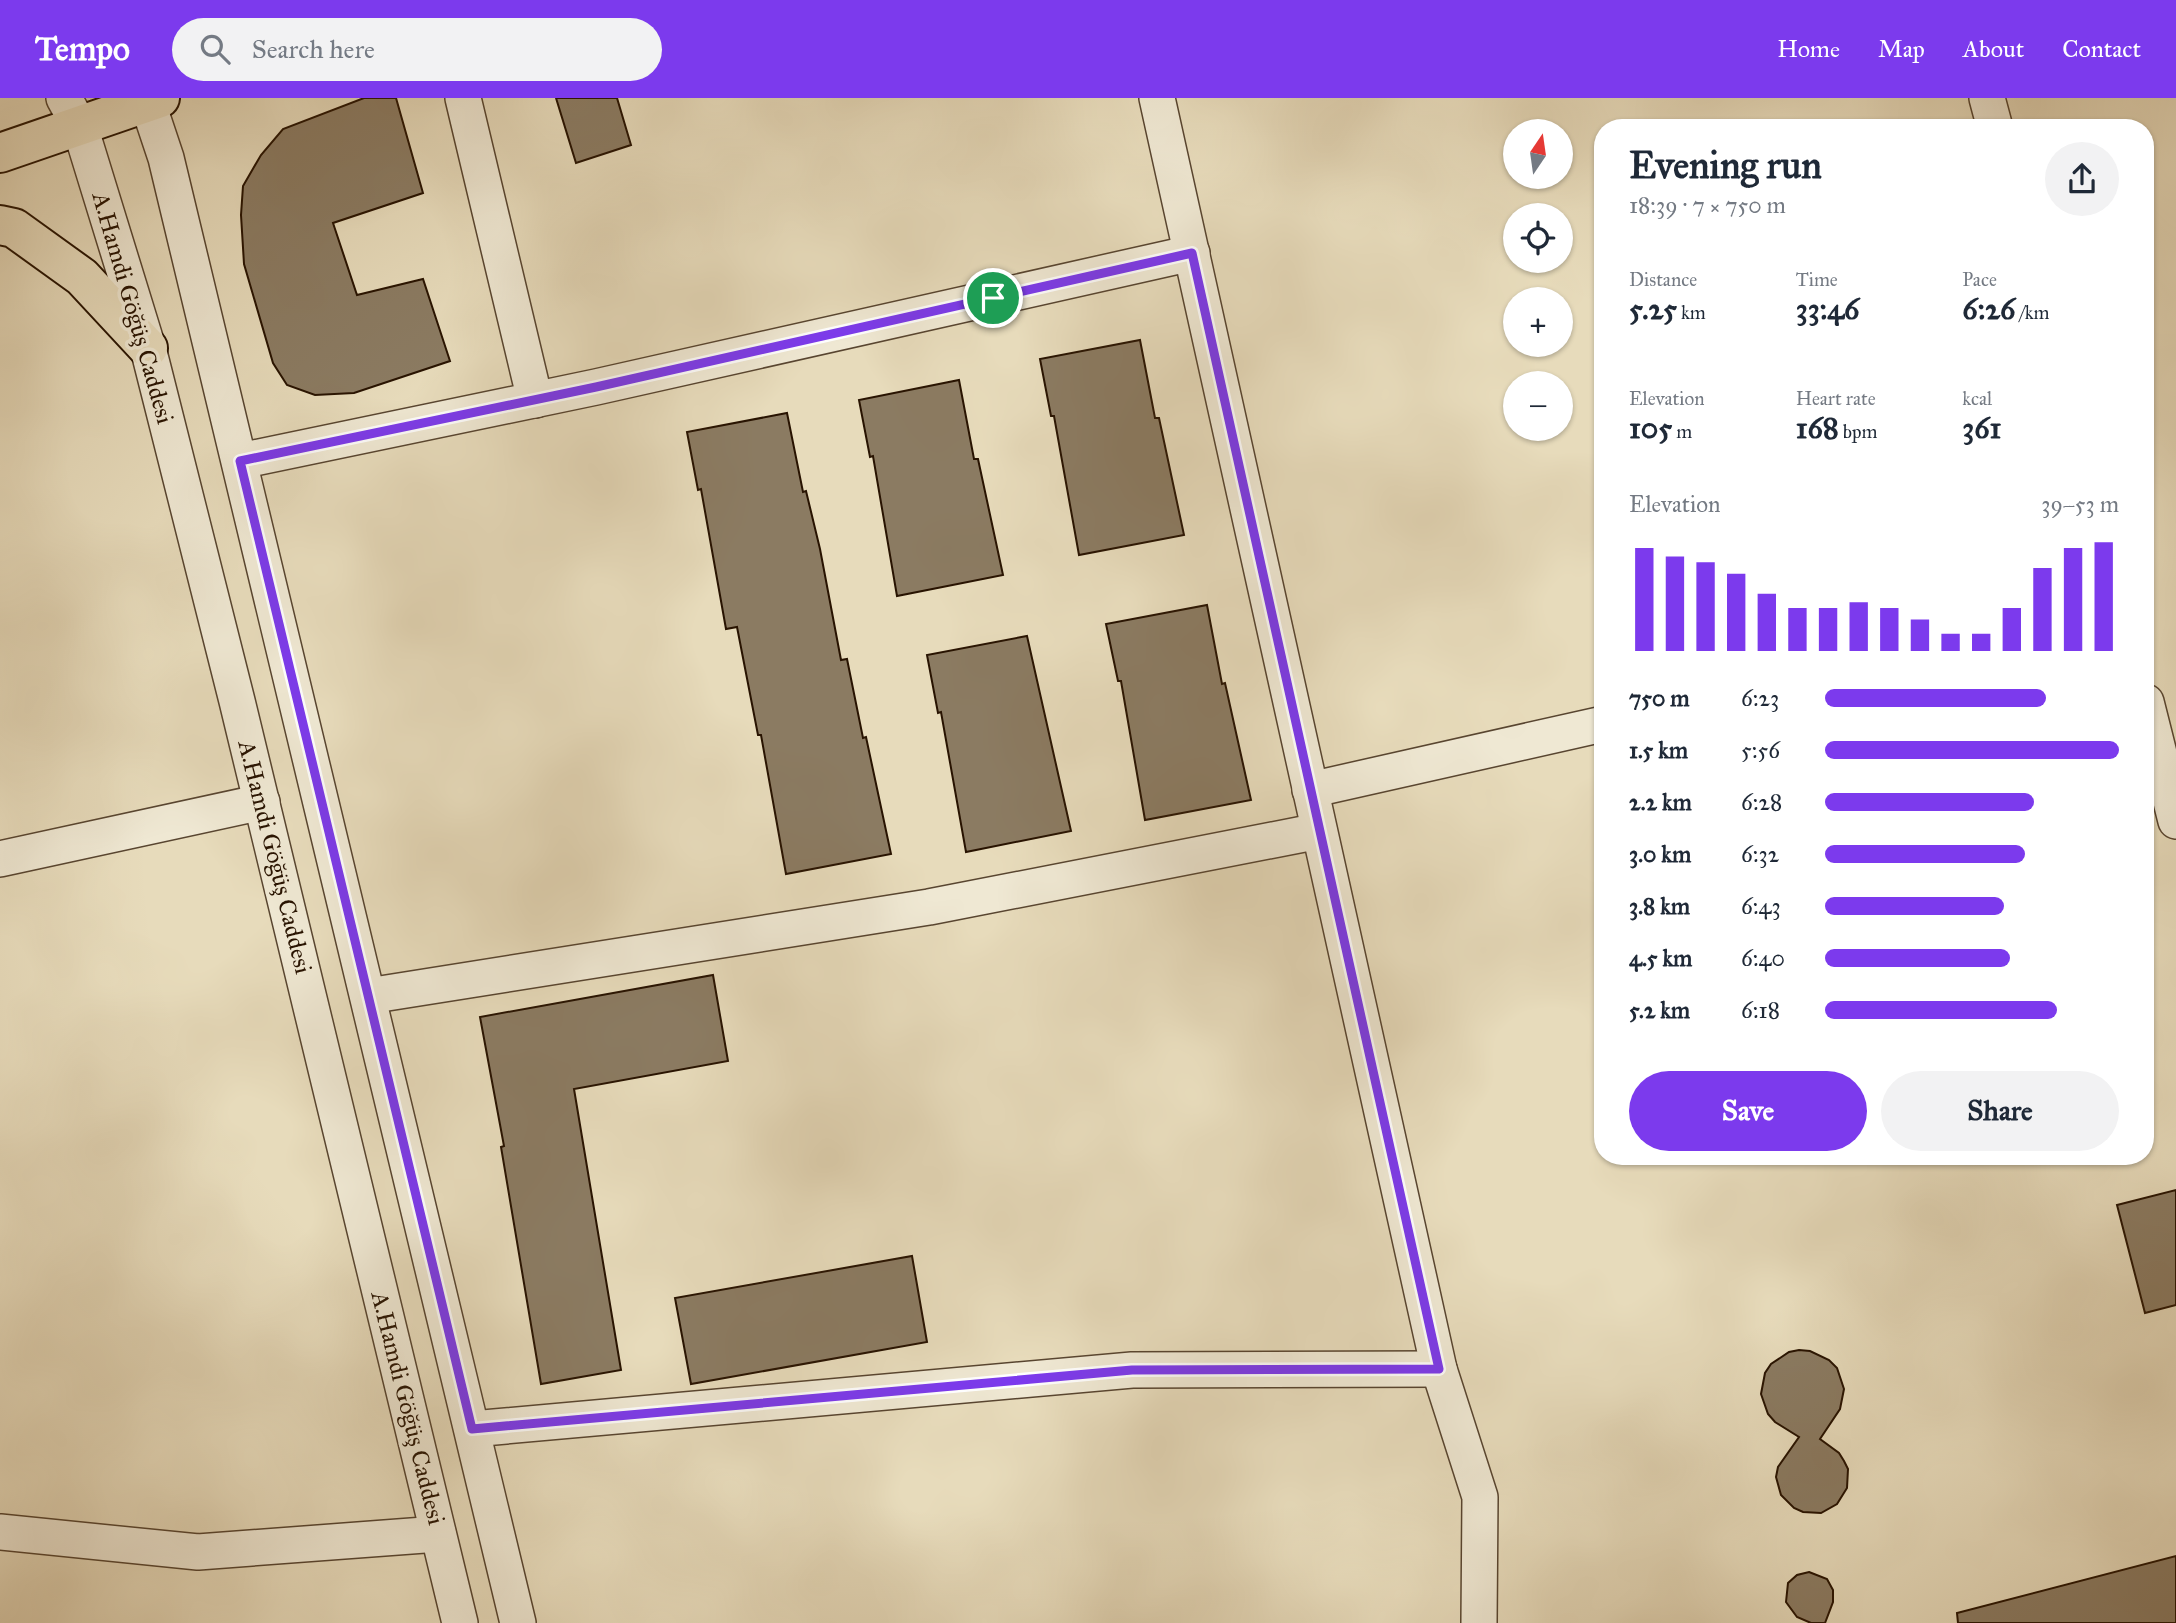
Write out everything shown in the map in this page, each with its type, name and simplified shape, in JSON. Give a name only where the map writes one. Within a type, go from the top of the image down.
[{"type":"main road","points":[[0,153],[72,113],[152,99]]},
{"type":"main road","points":[[0,225],[13,228],[82,276],[148,348]]},
{"type":"street","points":[[463,98],[536,400]]},
{"type":"street","points":[[1157,98],[1439,1369],[1480,1497],[1479,1623]]},
{"type":"street","points":[[1987,98],[1993,119]]},
{"type":"street","points":[[152,99],[518,1623]]},
{"type":"street","name":"A.Hamdi Göğüş Caddesi","points":[[72,113],[148,348],[262,802],[460,1623]]},
{"type":"street","points":[[240,461],[536,400],[1192,253]]},
{"type":"street","points":[[1310,790],[1594,726]]},
{"type":"street","points":[[2154,734],[2176,821]]},
{"type":"street","points":[[0,859],[262,802]]},
{"type":"street","points":[[369,996],[929,907],[1319,831]]},
{"type":"street","points":[[472,1429],[1132,1370],[1439,1369]]},
{"type":"street","points":[[0,1532],[198,1552],[438,1534]]},
{"type":"building","points":[[364,98],[396,98],[423,193],[333,223],[357,295],[423,279],[450,361],[354,393],[315,395],[287,385],[273,363],[244,264],[241,215],[243,186],[261,155],[283,129]]},
{"type":"building","points":[[556,98],[617,98],[631,145],[576,163]]},
{"type":"building","points":[[1140,340],[1155,418],[1159,418],[1184,535],[1079,555],[1054,416],[1051,416],[1040,359]]},
{"type":"building","points":[[959,380],[974,459],[978,459],[1003,575],[897,596],[873,456],[870,457],[859,400]]},
{"type":"building","points":[[787,413],[803,492],[806,491],[820,549],[841,660],[847,659],[891,854],[786,874],[761,735],[758,735],[737,627],[726,629],[701,489],[698,490],[687,432]]},
{"type":"building","points":[[1207,605],[1222,684],[1225,683],[1251,800],[1145,820],[1121,681],[1118,681],[1106,624]]},
{"type":"building","points":[[1027,636],[1071,831],[966,852],[941,712],[938,713],[927,655]]},
{"type":"building","points":[[713,975],[728,1061],[574,1089],[621,1370],[541,1384],[501,1147],[504,1146],[480,1017]]},
{"type":"building","points":[[2176,1190],[2176,1305],[2145,1313],[2117,1205]]},
{"type":"building","points":[[912,1256],[927,1342],[691,1384],[675,1298]]},
{"type":"building","points":[[1810,1351],[1829,1360],[1837,1368],[1844,1389],[1840,1409],[1820,1439],[1839,1453],[1844,1461],[1848,1469],[1847,1488],[1837,1504],[1821,1513],[1803,1512],[1794,1508],[1781,1495],[1776,1477],[1778,1467],[1799,1437],[1775,1422],[1768,1414],[1761,1394],[1765,1373],[1771,1364],[1789,1352]]},
{"type":"building","points":[[2176,1556],[2176,1623],[1958,1623],[1957,1613]]},
{"type":"building","points":[[1809,1572],[1827,1579],[1833,1590],[1833,1602],[1825,1623],[1811,1623],[1797,1617],[1786,1602],[1788,1583],[1797,1575]]},
{"type":"route","points":[[1192,253],[1439,1369],[1132,1370],[472,1429],[240,461],[596,387],[993,298],[1192,253]]}]
